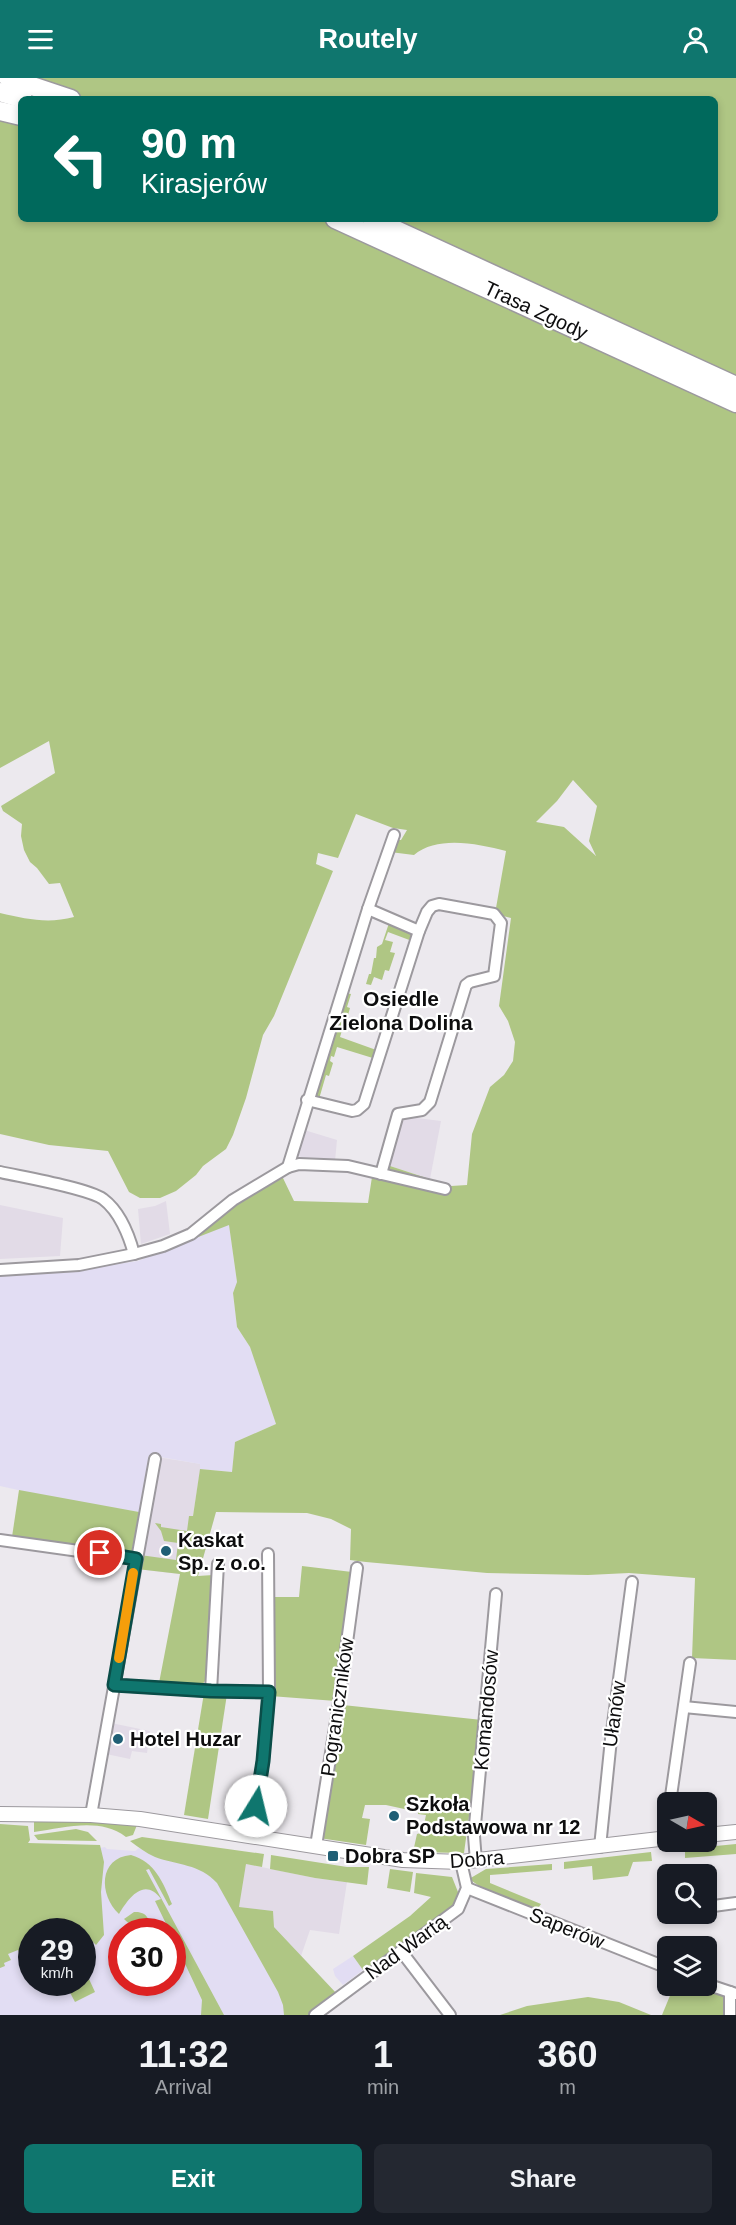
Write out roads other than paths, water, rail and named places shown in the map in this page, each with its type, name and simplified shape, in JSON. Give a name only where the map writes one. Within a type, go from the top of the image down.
[{"type":"highway","points":[[8,78],[62,96]]},
{"type":"highway","points":[[0,92],[18,97]]},
{"type":"highway","points":[[0,111],[18,115]]},
{"type":"highway","name":"Trasa Zgody","points":[[342,222],[736,403]]},
{"type":"highway","name":"Trasa Zgody","points":[[379,222],[736,386]]},
{"type":"street","points":[[288,1167],[307,1100],[394,835]]},
{"type":"street","points":[[307,1100],[352,1111],[364,1104],[419,931],[432,906],[439,904],[494,914],[501,922],[494,976],[466,985],[430,1102],[422,1110],[398,1114],[381,1174]]},
{"type":"street","points":[[368,909],[419,931]]},
{"type":"street","points":[[0,1270],[79,1265],[163,1246],[191,1234],[233,1200],[288,1167],[299,1164],[348,1166],[445,1189]]},
{"type":"street","points":[[0,1172],[96,1195],[110,1205],[131,1241],[134,1254]]},
{"type":"street","points":[[91,1815],[155,1459]]},
{"type":"street","points":[[0,1540],[136,1559]]},
{"type":"street","points":[[251,1836],[263,1761],[269,1692],[268,1554]]},
{"type":"street","points":[[211,1691],[218,1564]]},
{"type":"street","name":"Pograniczników","points":[[316,1846],[357,1568]]},
{"type":"street","name":"Ułanów","points":[[600,1847],[609,1750],[632,1582]]},
{"type":"street","name":"Komandosów","points":[[476,1860],[474,1836],[496,1594]]},
{"type":"street","points":[[672,1792],[690,1663]]},
{"type":"street","points":[[114,1685],[269,1692]]},
{"type":"street","points":[[684,1707],[736,1712]]},
{"type":"street","name":"Dobra","points":[[0,1815],[91,1815],[153,1820],[403,1860],[461,1862],[657,1840]]},
{"type":"street","points":[[717,1833],[736,1832]]},
{"type":"street","points":[[461,1862],[467,1888]]},
{"type":"street","name":"Nad Wartą","points":[[315,2015],[458,1909],[467,1888]]},
{"type":"street","name":"Saperów","points":[[467,1888],[657,1964]]},
{"type":"street","points":[[717,1906],[736,1903]]},
{"type":"street","points":[[401,1951],[450,2015]]},
{"type":"street","points":[[717,1988],[733,1993],[730,2015]]},
{"type":"place","name":"Kaskat Sp. z o.o.","points":[[166,1551]]},
{"type":"place","name":"Hotel Huzar","points":[[118,1739]]},
{"type":"place","name":"Szkoła Podstawowa nr 12","points":[[394,1816]]},
{"type":"place","name":"Dobra SP","points":[[333,1856]]},
{"type":"district","name":"Osiedle Zielona Dolina","points":[[401,1010]]}]
